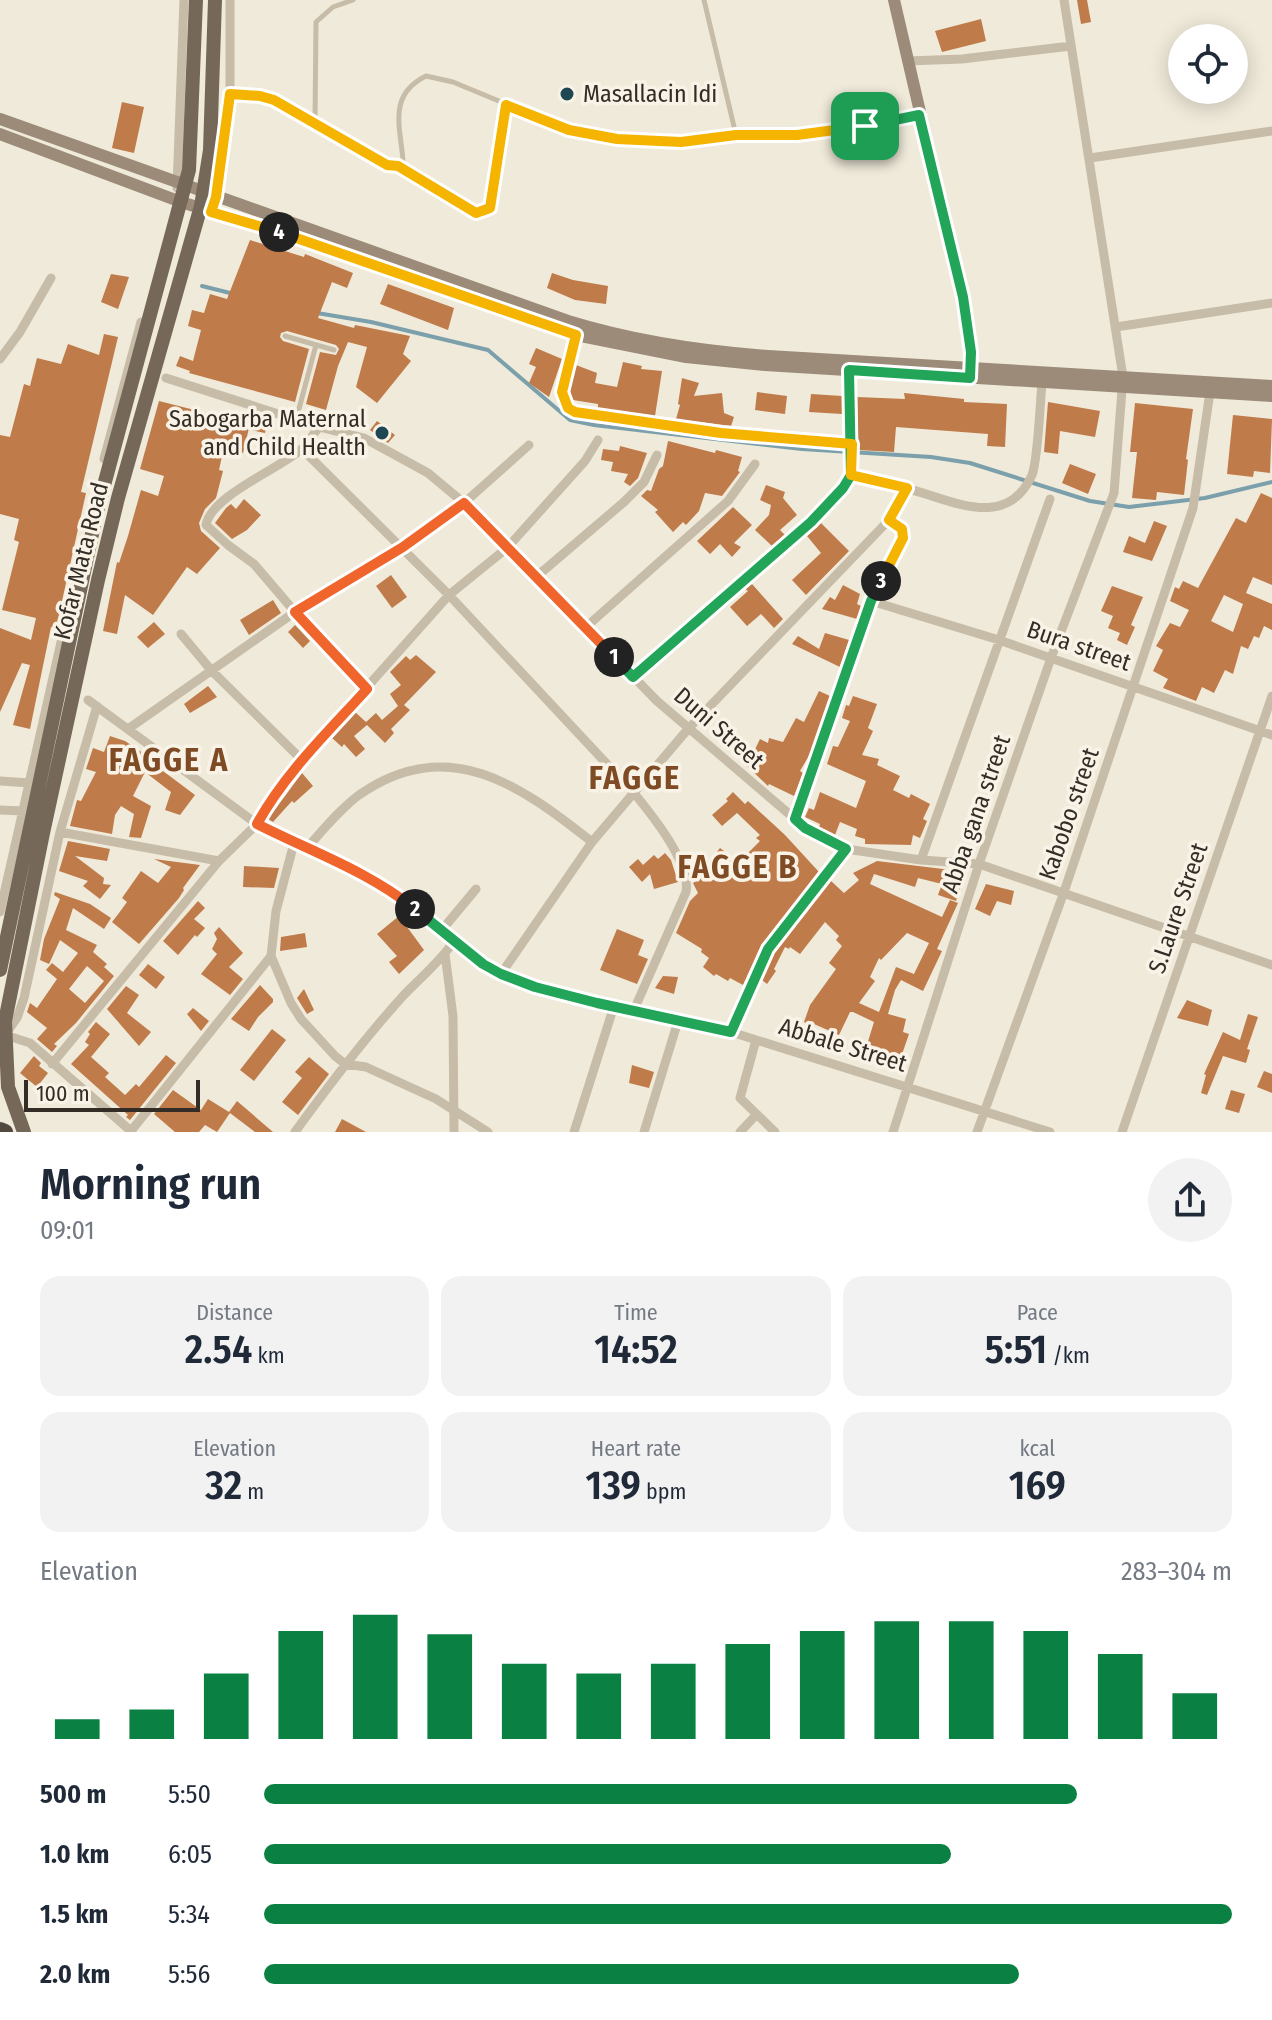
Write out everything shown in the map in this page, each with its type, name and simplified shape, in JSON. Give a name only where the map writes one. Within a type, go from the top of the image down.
[{"type":"main road","name":"Kofar Mata Road","points":[[0,970],[96,515],[189,170],[196,0]]},
{"type":"main road","name":"Kofar Mata Road","points":[[24,1132],[8,1087],[5,1028],[98,580],[201,206],[210,150],[215,0]]},
{"type":"main road","points":[[894,0],[963,297],[969,329],[970,373]]},
{"type":"main road","points":[[0,119],[601,331],[725,353],[970,373],[1122,382],[1272,386]]},
{"type":"main road","points":[[0,134],[175,200],[341,252],[576,335],[617,345],[686,357],[849,370],[970,373],[1042,383],[1122,382],[1272,396]]},
{"type":"street","points":[[0,912],[95,494],[175,200],[184,0]]},
{"type":"street","points":[[211,212],[216,197],[230,94],[230,0]]},
{"type":"street","name":"Abba gana street","points":[[893,1132],[979,864],[1051,658],[1114,493],[1122,382],[1064,0]]},
{"type":"street","points":[[907,61],[962,59],[1071,46]]},
{"type":"street","points":[[1090,158],[1272,131]]},
{"type":"street","points":[[0,359],[20,332],[51,278]]},
{"type":"street","points":[[1116,327],[1272,303]]},
{"type":"street","points":[[576,335],[562,392],[568,408],[575,412],[721,433],[852,444]]},
{"type":"street","points":[[633,677],[811,522],[843,488],[851,475],[849,370]]},
{"type":"street","name":"Duni Street","points":[[166,378],[319,427],[364,438],[428,473],[464,503],[633,677],[688,729],[805,828],[846,849],[921,860],[979,864],[1272,965]]},
{"type":"street","points":[[851,475],[907,488],[962,506],[986,508],[1003,505],[1022,490],[1033,473],[1042,383]]},
{"type":"street","name":"Kabobo street","points":[[977,1132],[1064,892],[1193,508],[1210,392]]},
{"type":"street","points":[[319,427],[302,449],[228,498],[206,521],[210,529],[254,564],[367,689]]},
{"type":"street","points":[[52,1064],[219,861],[257,824],[302,760],[449,595],[507,548],[585,461],[598,440]]},
{"type":"street","points":[[128,729],[295,612],[403,547],[464,503],[529,445]]},
{"type":"street","points":[[302,449],[403,547],[651,813],[688,881],[686,892],[634,1010]]},
{"type":"street","points":[[536,577],[644,482],[657,455]]},
{"type":"street","points":[[586,627],[728,501],[755,464]]},
{"type":"street","points":[[501,974],[592,842],[688,729],[889,520],[907,488]]},
{"type":"street","points":[[921,860],[1050,499]]},
{"type":"street","points":[[795,819],[871,601],[903,538],[902,529],[889,520]]},
{"type":"street","name":"Bura street","points":[[871,601],[999,640],[1272,735]]},
{"type":"street","points":[[181,634],[211,670],[302,760]]},
{"type":"street","name":"S.Laure Street","points":[[1122,1132],[1272,696]]},
{"type":"street","name":"Abbale Street","points":[[60,832],[92,703],[257,824],[346,866],[398,895],[454,941],[501,974],[535,987],[731,1032],[1050,1132]]},
{"type":"street","points":[[307,848],[335,816],[358,796],[415,770],[446,766],[478,772],[512,785],[592,842]]},
{"type":"street","points":[[0,781],[30,783]]},
{"type":"street","points":[[0,810],[23,811]]},
{"type":"street","points":[[219,861],[60,832],[24,998],[17,1018],[5,1028],[30,1043],[132,1132],[271,956]]},
{"type":"street","points":[[294,843],[276,911],[271,956],[301,1019],[345,1064],[366,1067],[436,1099],[488,1132]]},
{"type":"street","points":[[731,1032],[768,949],[846,849]]},
{"type":"street","points":[[441,931],[476,889]]},
{"type":"street","points":[[295,1132],[345,1064],[454,941]]},
{"type":"street","points":[[445,954],[453,1016],[454,1132]]},
{"type":"street","points":[[574,1132],[614,1006]]},
{"type":"street","points":[[644,1132],[678,1021]]},
{"type":"street","points":[[756,1040],[739,1094],[742,1102],[775,1132]]},
{"type":"street","points":[[740,1132],[756,1115]]},
{"type":"lane","points":[[315,122],[316,22],[323,13],[353,0]]},
{"type":"lane","points":[[704,0],[736,135]]},
{"type":"lane","points":[[398,166],[403,160],[400,101],[409,86],[426,76],[441,77],[569,130],[617,139],[681,142],[736,135],[823,132],[919,115]]},
{"type":"lane","points":[[230,94],[267,97],[387,165],[398,166],[476,213],[490,208],[506,105]]},
{"type":"lane","points":[[285,336],[334,350]]},
{"type":"lane","points":[[296,420],[316,345]]},
{"type":"building","points":[[1077,0],[1087,0],[1091,22],[1081,24]]},
{"type":"building","points":[[981,19],[986,41],[942,52],[935,31]]},
{"type":"building","points":[[122,102],[144,107],[134,153],[112,148]]},
{"type":"building","points":[[250,240],[304,257],[305,254],[353,273],[347,288],[332,282],[318,318],[354,328],[355,325],[410,336],[403,354],[411,361],[377,403],[356,387],[367,347],[348,342],[326,410],[306,404],[320,352],[336,355],[339,349],[336,345],[287,331],[281,333],[283,341],[309,349],[295,402],[189,373],[176,366],[180,356],[193,361],[201,330],[188,326],[192,310],[204,313],[210,294],[227,299]]},
{"type":"building","points":[[552,273],[608,286],[606,304],[575,300],[547,288]]},
{"type":"building","points":[[111,274],[129,277],[118,309],[101,302]]},
{"type":"building","points":[[388,284],[454,308],[448,330],[380,304]]},
{"type":"building","points":[[104,334],[118,337],[81,492],[86,493],[56,628],[51,627],[30,729],[13,725],[30,665],[22,663],[0,712],[0,628],[31,640],[36,618],[2,610],[19,542],[14,540],[19,519],[0,514],[0,435],[10,437],[24,384],[30,386],[37,358],[61,364],[68,344],[99,355]]},
{"type":"building","points":[[536,348],[562,359],[549,397],[529,383],[536,367],[529,364]]},
{"type":"building","points":[[623,362],[642,366],[641,369],[662,371],[655,416],[598,408],[598,404],[573,400],[570,392],[576,365],[597,373],[595,383],[617,387]]},
{"type":"building","points":[[682,378],[699,383],[694,396],[722,393],[724,413],[734,417],[731,426],[676,419]]},
{"type":"building","points":[[757,392],[787,396],[785,414],[755,410]]},
{"type":"building","points":[[904,393],[964,399],[964,402],[1007,404],[1005,447],[987,446],[988,434],[896,427],[894,452],[858,450],[857,397],[905,399]]},
{"type":"building","points":[[811,394],[842,396],[842,414],[809,412]]},
{"type":"building","points":[[159,401],[250,424],[243,453],[224,447],[219,470],[223,471],[216,498],[205,509],[199,523],[201,531],[220,548],[197,574],[187,567],[153,615],[125,595],[117,634],[103,631],[117,562],[141,490],[158,496],[164,476],[140,469]]},
{"type":"building","points":[[1048,402],[1100,411],[1095,437],[1060,431],[1058,454],[1044,452]]},
{"type":"building","points":[[1135,403],[1193,409],[1184,495],[1157,492],[1156,500],[1132,498],[1137,452],[1130,452]]},
{"type":"building","points":[[254,414],[268,419],[265,433],[251,430]]},
{"type":"building","points":[[1233,415],[1272,419],[1270,473],[1254,471],[1253,477],[1227,474]]},
{"type":"building","name":"Sabogarba Maternal and Child Health","points":[[377,421],[395,435],[388,443],[370,430]]},
{"type":"building","points":[[668,441],[742,457],[740,472],[722,496],[705,493],[699,511],[686,525],[683,522],[673,532],[655,512],[658,510],[641,496],[647,490],[651,491],[663,466]]},
{"type":"building","points":[[620,446],[647,453],[638,478],[630,486],[624,482],[628,474],[611,471],[613,462],[601,460],[603,449],[619,451]]},
{"type":"building","points":[[1070,464],[1096,474],[1088,494],[1062,483]]},
{"type":"building","points":[[766,485],[785,492],[783,498],[797,515],[780,530],[785,535],[772,546],[755,530],[769,515],[771,505],[760,500]]},
{"type":"building","points":[[1261,493],[1272,498],[1272,585],[1253,577],[1246,593],[1272,604],[1272,630],[1264,626],[1259,638],[1254,636],[1248,649],[1241,646],[1233,674],[1225,670],[1214,693],[1202,687],[1196,701],[1163,688],[1168,679],[1153,671],[1163,650],[1156,646],[1170,623],[1180,627],[1189,610],[1170,601],[1175,587],[1179,589],[1183,581],[1198,588],[1236,518],[1246,523]],"holes":[[[1224,595],[1243,604],[1233,632],[1211,621]]]},
{"type":"building","points":[[244,499],[261,515],[247,530],[232,539],[215,523],[226,508],[231,504],[236,509]]},
{"type":"building","points":[[733,507],[752,525],[734,543],[741,547],[732,557],[720,544],[710,554],[697,541]]},
{"type":"building","points":[[1154,521],[1167,526],[1152,561],[1123,552],[1129,536],[1145,543]]},
{"type":"building","points":[[821,523],[849,551],[806,595],[792,580],[821,553],[807,536]]},
{"type":"building","points":[[391,575],[407,597],[392,608],[376,586]]},
{"type":"building","points":[[752,584],[783,619],[774,628],[761,614],[747,626],[730,607]]},
{"type":"building","points":[[843,585],[860,594],[857,604],[861,606],[857,619],[822,609],[830,597],[835,600]]},
{"type":"building","points":[[1112,586],[1143,597],[1131,625],[1135,627],[1127,645],[1117,640],[1120,633],[1108,628],[1113,616],[1101,611]]},
{"type":"building","points":[[273,600],[281,613],[249,635],[240,620]]},
{"type":"building","points":[[154,622],[165,634],[148,648],[137,637]]},
{"type":"building","points":[[295,625],[310,641],[303,648],[288,632]]},
{"type":"building","points":[[825,633],[849,640],[840,667],[792,644],[798,636],[819,649]]},
{"type":"building","points":[[416,655],[436,672],[404,705],[410,710],[391,729],[394,733],[385,743],[367,725],[354,736],[365,749],[356,757],[344,744],[342,747],[332,738],[355,712],[366,722],[376,713],[382,720],[398,706],[390,694],[401,685],[390,672],[406,656],[410,660]]},
{"type":"building","points":[[208,686],[217,697],[190,713],[184,704]]},
{"type":"building","points":[[819,691],[830,696],[810,754],[800,771],[803,773],[794,796],[768,786],[747,766],[760,739],[768,743],[769,738],[783,742],[796,718],[804,722]]},
{"type":"building","points":[[853,696],[877,704],[868,728],[873,731],[862,755],[879,759],[877,765],[900,776],[893,790],[909,798],[911,794],[930,804],[923,819],[927,821],[920,838],[913,835],[911,845],[865,844],[865,839],[855,836],[857,829],[840,822],[835,835],[805,817],[809,808],[814,810],[820,792],[856,808],[866,781],[827,764],[833,746],[838,747],[850,721],[842,718]]},
{"type":"building","points":[[110,736],[125,741],[152,759],[151,762],[195,795],[180,815],[165,810],[171,792],[145,772],[133,796],[151,806],[141,838],[129,837],[134,814],[121,806],[115,815],[112,834],[70,826],[77,800],[81,801],[96,772],[86,769],[93,748],[104,752]]},
{"type":"building","points":[[302,773],[313,786],[294,803],[292,801],[273,822],[268,819]]},
{"type":"building","points":[[733,792],[745,804],[748,801],[785,835],[819,872],[762,944],[743,985],[730,978],[728,981],[716,974],[714,976],[703,967],[709,958],[701,952],[702,949],[676,933],[690,901],[698,893],[693,883],[714,871],[707,865],[720,848],[763,881],[767,877],[747,854],[760,841],[756,838],[760,835],[737,813],[722,826],[712,815]]},
{"type":"building","points":[[68,841],[110,849],[107,861],[75,856],[104,878],[103,884],[111,885],[100,899],[83,886],[88,881],[59,871]]},
{"type":"building","points":[[665,853],[671,860],[678,882],[654,889],[650,874],[642,882],[629,867],[638,859],[643,865],[654,855],[658,859]]},
{"type":"building","points":[[154,859],[200,865],[179,898],[139,944],[112,922],[127,902],[122,898],[141,871],[158,883],[171,867]]},
{"type":"building","points":[[877,861],[943,869],[964,876],[956,901],[938,895],[942,884],[918,878],[915,887],[874,874],[870,884],[942,917],[950,900],[958,903],[937,949],[942,951],[923,991],[901,980],[895,990],[888,1014],[906,1019],[903,1032],[909,1034],[900,1060],[866,1048],[874,1022],[853,1012],[850,1012],[839,1035],[804,1022],[810,1005],[836,969],[829,963],[842,946],[836,940],[839,936],[825,922],[800,954],[785,947],[774,969],[776,971],[767,984],[762,980],[774,953],[831,881],[844,893],[859,880],[853,873]],"holes":[[[907,933],[929,943],[914,974],[896,967],[879,1012],[859,1003],[875,981],[870,977],[879,958],[881,960]]]},
{"type":"building","points":[[244,866],[279,868],[274,888],[243,887]]},
{"type":"building","points":[[986,884],[1014,891],[1011,905],[997,901],[990,916],[975,909]]},
{"type":"building","points":[[55,892],[90,904],[111,918],[104,929],[73,908],[66,930],[97,945],[93,952],[107,964],[104,967],[114,976],[76,1023],[54,1044],[57,1046],[52,1052],[37,1039],[47,1028],[27,1012],[30,1003],[37,1008],[57,979],[46,970],[52,963],[63,972],[78,953],[60,940],[49,964],[40,960],[44,939],[60,899],[54,895]],"holes":[[[87,966],[104,981],[85,1003],[69,989]]]},
{"type":"building","points":[[198,901],[205,908],[194,919],[205,928],[178,955],[163,941]]},
{"type":"building","points":[[399,916],[424,950],[399,974],[389,962],[397,956],[377,934]]},
{"type":"building","points":[[219,927],[243,953],[229,967],[243,979],[230,995],[201,974],[217,954],[212,949],[217,939],[214,933]]},
{"type":"building","points":[[617,929],[644,940],[638,955],[648,959],[637,984],[600,970]]},
{"type":"building","points":[[305,933],[307,947],[280,951],[281,937]]},
{"type":"building","points":[[148,964],[165,977],[156,989],[139,975]]},
{"type":"building","points":[[663,976],[678,977],[674,994],[655,988]]},
{"type":"building","points":[[260,985],[273,1002],[249,1031],[231,1019]]},
{"type":"building","points":[[126,986],[139,995],[127,1013],[151,1032],[139,1046],[107,1009]]},
{"type":"building","points":[[304,989],[314,1010],[307,1014],[297,998]]},
{"type":"building","points":[[1187,1000],[1212,1010],[1208,1026],[1177,1018]]},
{"type":"building","points":[[193,1008],[209,1021],[201,1031],[187,1014]]},
{"type":"building","points":[[1248,1014],[1258,1017],[1247,1049],[1250,1050],[1246,1063],[1223,1056],[1207,1095],[1201,1093],[1204,1074],[1223,1032],[1240,1040]]},
{"type":"building","points":[[96,1022],[110,1034],[91,1057],[109,1073],[105,1077],[125,1095],[136,1084],[139,1087],[166,1055],[176,1063],[130,1120],[71,1064],[89,1045],[85,1042],[90,1034],[88,1032]]},
{"type":"building","points":[[272,1029],[286,1040],[254,1081],[240,1070]]},
{"type":"building","points":[[34,1056],[41,1063],[39,1066],[48,1073],[37,1087],[20,1073]]},
{"type":"building","points":[[309,1057],[329,1074],[298,1115],[282,1102],[302,1078],[295,1072]]},
{"type":"building","points":[[632,1065],[654,1072],[649,1088],[629,1083]]},
{"type":"building","points":[[1264,1071],[1272,1074],[1272,1093],[1257,1087]]},
{"type":"building","points":[[173,1090],[201,1110],[208,1099],[229,1112],[237,1101],[273,1132],[255,1132],[230,1113],[217,1132],[205,1125],[199,1132],[175,1132],[154,1114]]},
{"type":"building","points":[[1231,1090],[1245,1094],[1239,1113],[1225,1109]]},
{"type":"building","points":[[342,1119],[366,1132],[335,1132]]},
{"type":"waterway","points":[[202,286],[234,294]]},
{"type":"waterway","points":[[317,313],[371,322],[488,350],[570,420],[594,425],[802,449],[931,457],[970,463],[1090,501],[1129,507],[1205,498],[1272,482]]},
{"type":"place","name":"Masallacin Idi","points":[[567,94]]},
{"type":"place","name":"Sabogarba Maternal and Child Health","points":[[382,433]]},
{"type":"district","name":"FAGGE A","points":[[169,760]]},
{"type":"district","name":"FAGGE","points":[[635,778]]},
{"type":"district","name":"FAGGE B","points":[[738,867]]},
{"type":"route","points":[[865,126],[797,135],[736,135],[681,142],[617,139],[569,130],[506,105],[490,208],[481,214],[398,166],[387,165],[286,106],[267,97],[230,94],[216,197],[211,212],[354,256],[576,335],[562,392],[568,408],[575,412],[721,433],[775,435],[852,444],[851,475],[907,488],[889,520],[902,529],[903,538],[871,601],[795,819],[805,828],[846,849],[768,949],[731,1032],[597,1003],[535,987],[501,974],[483,964],[398,895],[346,866],[257,824],[302,760],[367,689],[295,612],[403,547],[464,503],[633,677],[811,522],[843,488],[851,475],[852,444],[849,370],[970,378],[971,352],[963,297],[919,115],[865,126]]}]
